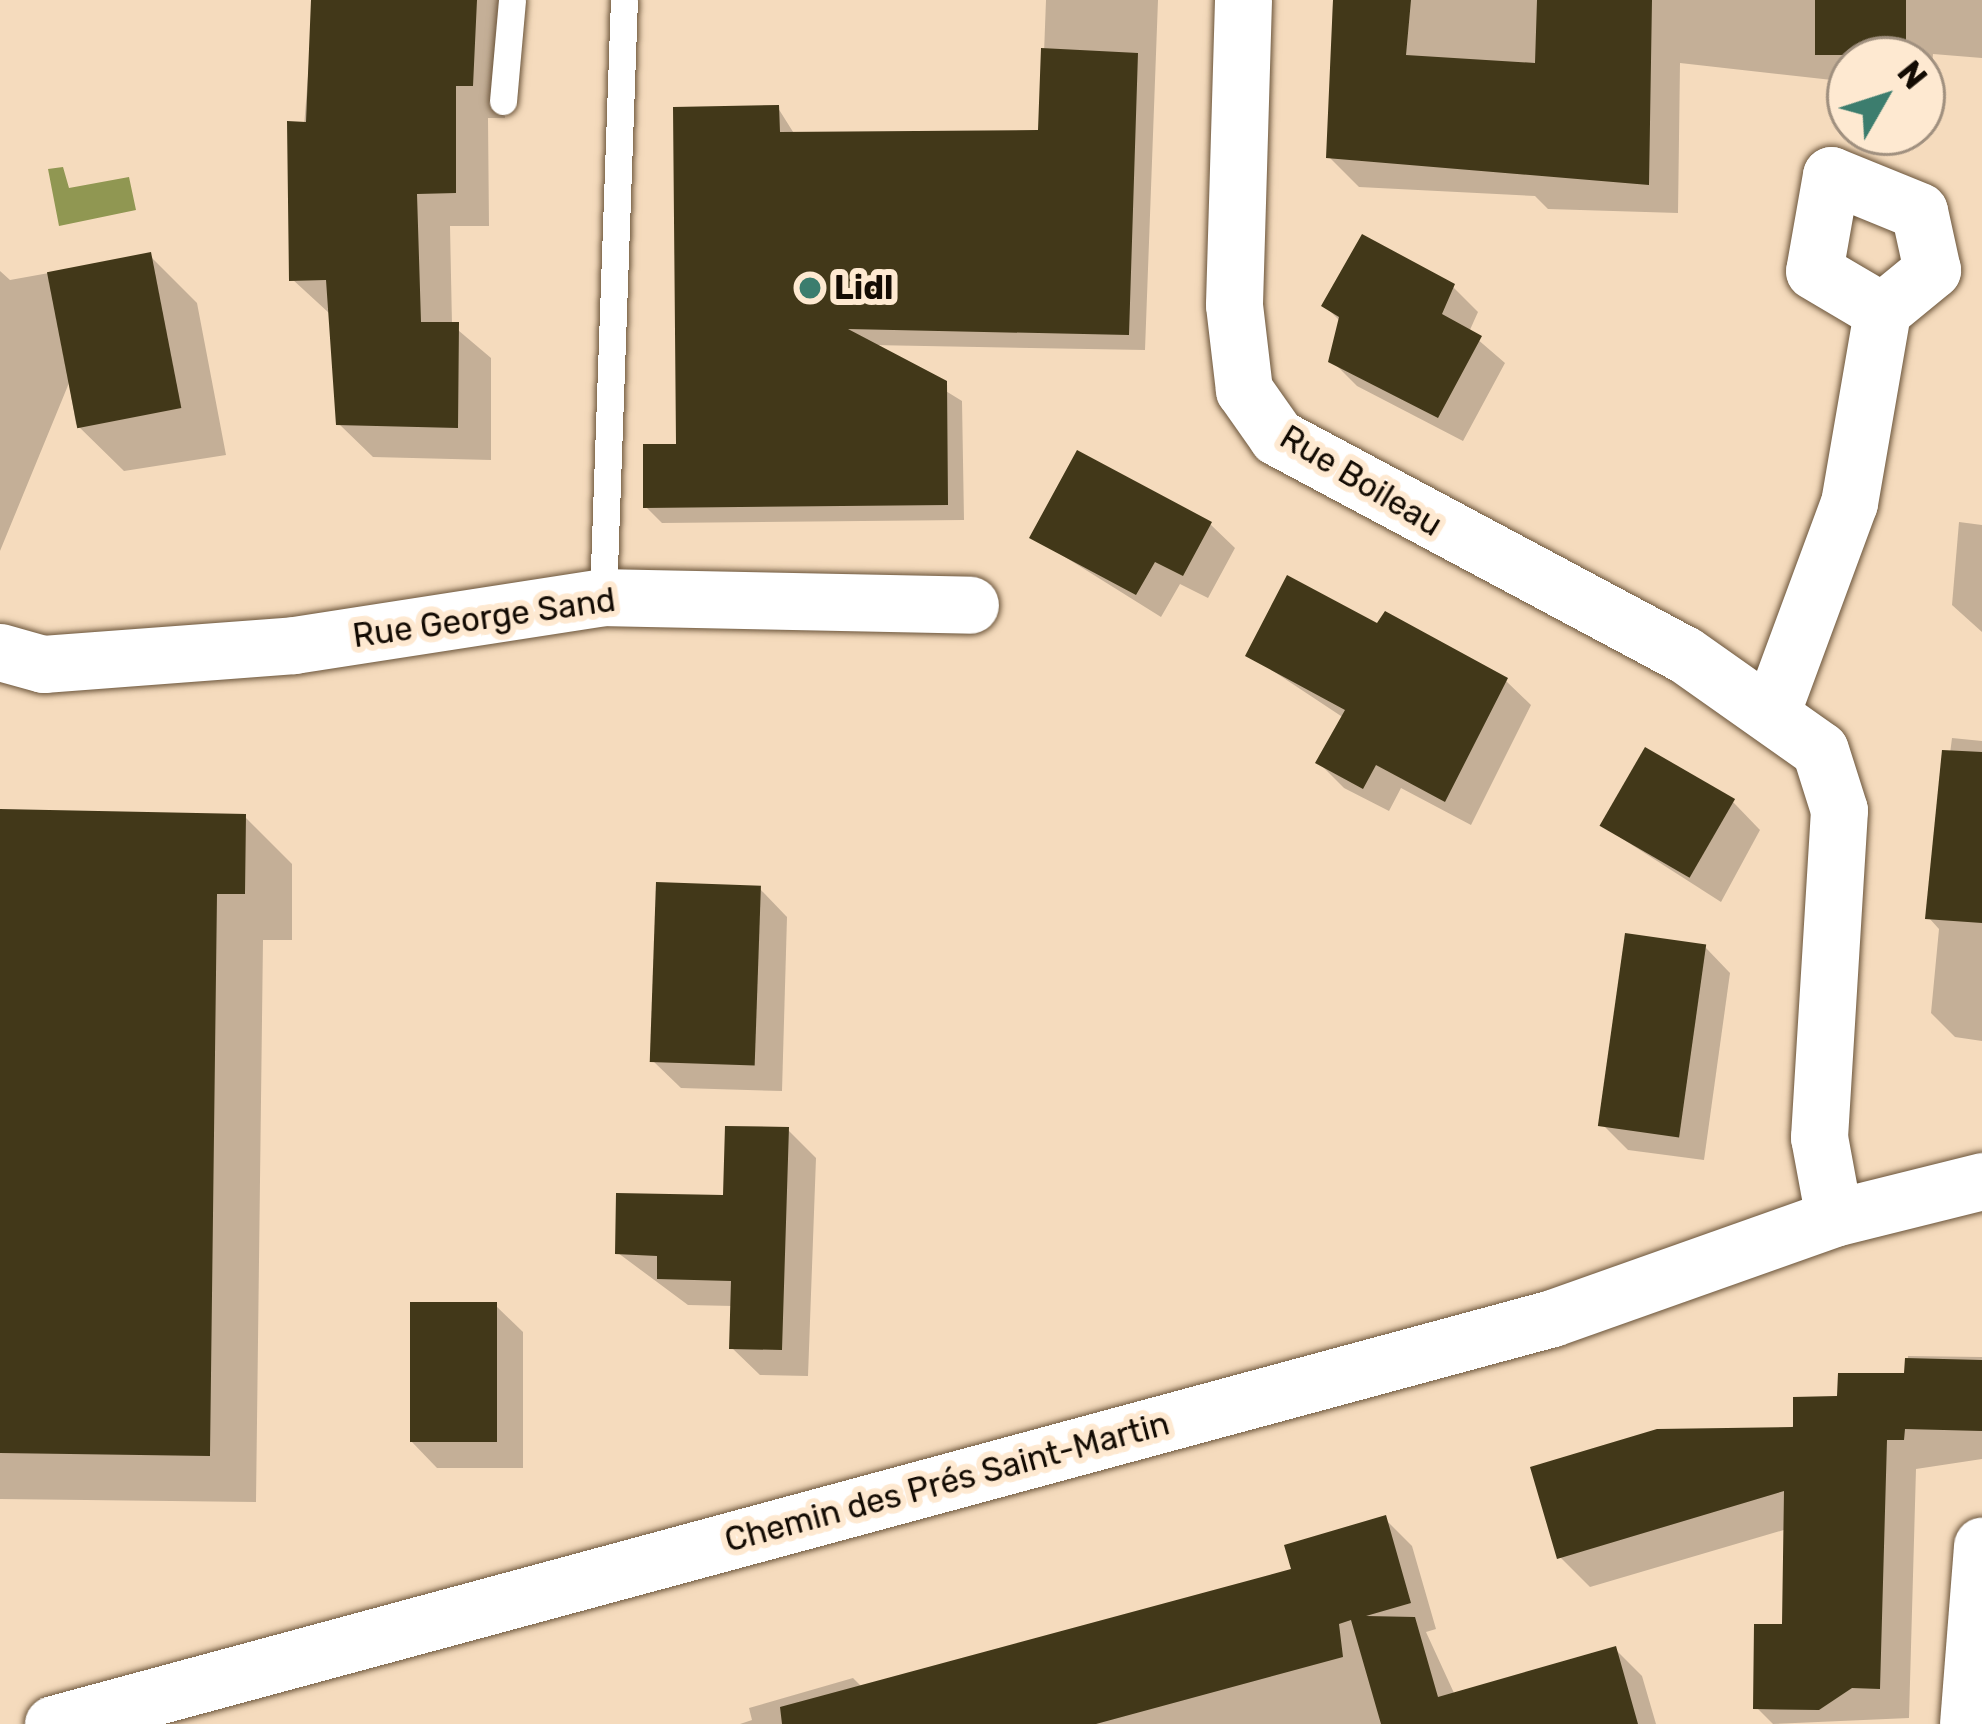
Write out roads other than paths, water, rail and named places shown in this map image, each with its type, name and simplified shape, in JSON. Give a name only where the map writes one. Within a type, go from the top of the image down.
[{"type":"street","name":"Rue Boileau","points":[[1243,0],[1234,305],[1244,390],[1277,436],[1773,708],[1820,750],[1839,810],[1820,1137],[1834,1218]]},
{"type":"street","points":[[1773,708],[1849,503],[1882,311]]},
{"type":"street","name":"Rue George Sand","points":[[0,652],[43,664],[294,645],[602,597],[970,605]]},
{"type":"street","name":"Chemin des Prés Saint-Martin","points":[[53,1724],[1552,1318],[1834,1218],[1982,1181]]},
{"type":"street","points":[[1968,1724],[1982,1546]]},
{"type":"lane","points":[[503,101],[512,0]]},
{"type":"lane","points":[[602,597],[624,0]]},
{"type":"place","name":"Lidl","points":[[810,288]]}]
